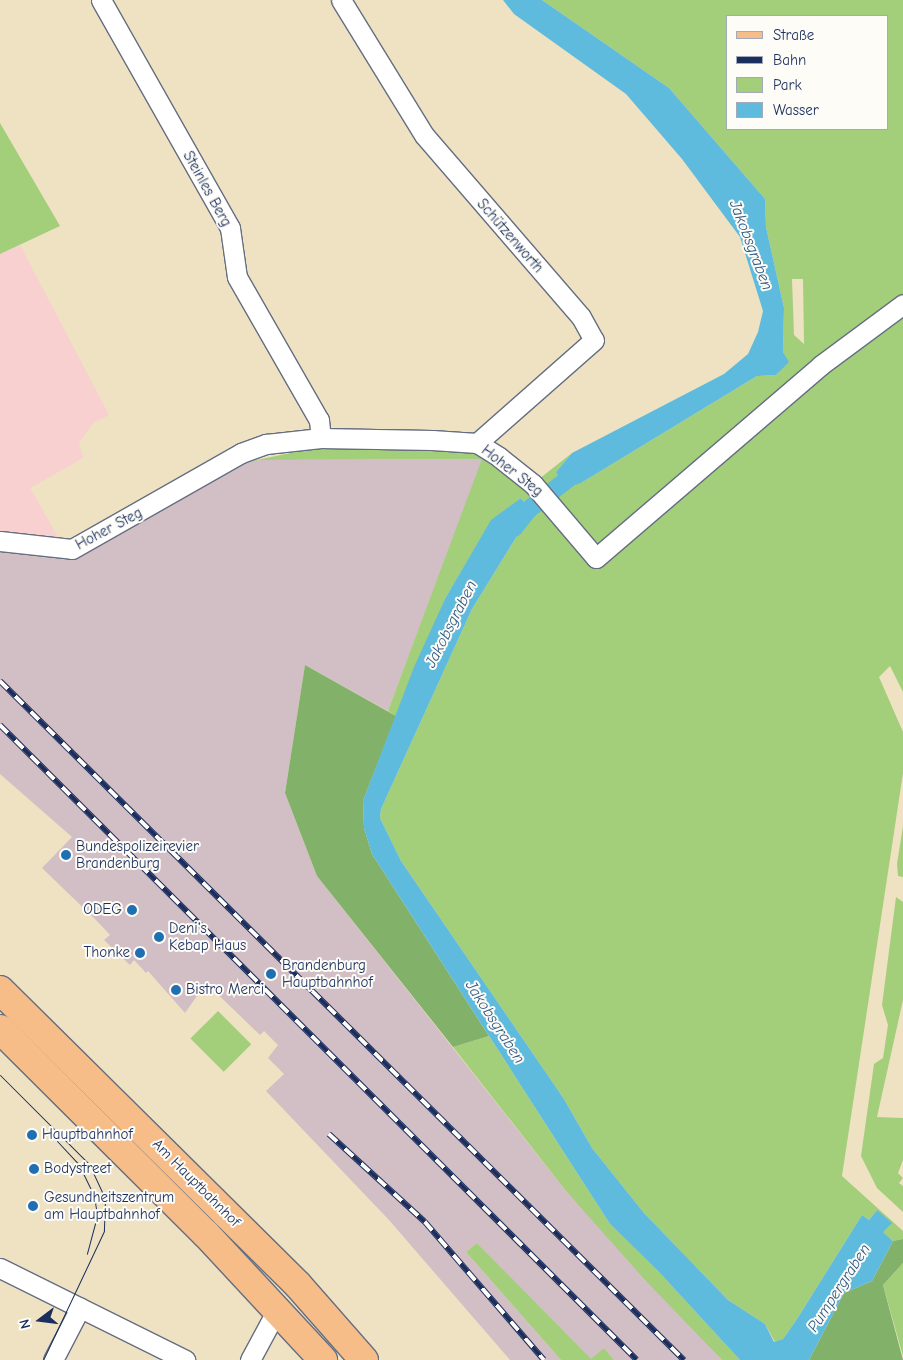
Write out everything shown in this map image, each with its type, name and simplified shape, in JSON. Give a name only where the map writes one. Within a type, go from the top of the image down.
[{"type":"main road","name":"Am Hauptbahnhof","points":[[0,990],[298,1285],[364,1360]]},
{"type":"main road","name":"Am Hauptbahnhof","points":[[0,1029],[278,1308],[323,1360]]},
{"type":"main road","points":[[278,1308],[298,1285]]},
{"type":"street","name":"Steinles Berg","points":[[101,0],[230,228],[237,277],[319,420],[321,438]]},
{"type":"street","name":"Schützenworth","points":[[341,0],[424,135],[581,317],[594,340],[477,443]]},
{"type":"street","name":"Hoher Steg","points":[[0,541],[72,549],[242,453],[266,444],[321,438],[477,443],[533,484],[560,512],[596,558],[822,365],[903,304]]},
{"type":"street","points":[[0,1268],[185,1360]]},
{"type":"street","points":[[53,1360],[80,1308]]},
{"type":"street","points":[[250,1360],[278,1308]]},
{"type":"shaded area","points":[[20,245],[109,415],[93,423],[79,443],[83,458],[30,488],[61,542],[0,532],[0,254]]},
{"type":"shaded area","points":[[483,459],[388,711],[305,665],[285,793],[317,876],[566,1191],[722,1360],[614,1360],[604,1348],[591,1360],[477,1243],[466,1252],[561,1360],[510,1360],[389,1220],[266,1091],[284,1074],[268,1058],[278,1045],[264,1031],[260,1035],[206,983],[185,1013],[148,971],[146,973],[134,960],[130,965],[104,940],[110,935],[42,868],[72,837],[0,774],[0,550],[69,559],[242,463],[261,460]]},
{"type":"green space","points":[[542,0],[903,0],[903,692],[890,666],[879,677],[903,732],[903,773],[842,1176],[903,1231],[903,1239],[893,1241],[883,1232],[877,1210],[869,1220],[862,1215],[797,1319],[783,1339],[775,1342],[765,1324],[728,1300],[644,1213],[592,1148],[564,1099],[401,861],[380,818],[381,809],[472,609],[531,513],[521,498],[491,521],[446,597],[396,716],[388,711],[482,459],[261,460],[242,463],[310,449],[462,449],[494,460],[553,512],[559,500],[539,479],[572,453],[556,472],[581,483],[757,376],[776,375],[788,362],[783,352],[784,308],[766,227],[765,199],[669,88]],"holes":[[[792,279],[803,279],[804,344],[794,335]]]},
{"type":"green space","points":[[0,123],[60,226],[0,254]]},
{"type":"green space","points":[[305,665],[396,716],[363,801],[364,828],[372,854],[489,1036],[453,1047],[317,876],[285,793]]},
{"type":"green space","points":[[903,826],[903,877],[898,876],[897,864]]},
{"type":"green space","points":[[896,897],[903,902],[903,1000],[877,1117],[903,1118],[903,1160],[898,1173],[903,1178],[899,1183],[903,1186],[903,1212],[877,1188],[861,1156],[874,1064],[883,1058],[888,1025],[882,1005]]},
{"type":"green space","points":[[218,1011],[251,1044],[224,1072],[190,1039]]},
{"type":"green space","points":[[489,1036],[610,1224],[659,1272],[740,1360],[722,1360],[646,1281],[566,1191],[453,1047]]},
{"type":"green space","points":[[903,1239],[903,1263],[883,1285],[903,1360],[809,1360],[844,1293],[872,1281],[893,1241]]},
{"type":"green space","points":[[477,1243],[591,1359],[604,1348],[614,1360],[561,1360],[466,1252]]},
{"type":"green space","points":[[903,1263],[903,1356],[883,1285]]},
{"type":"water","points":[[503,0],[542,0],[669,88],[765,199],[766,227],[784,308],[783,352],[789,362],[776,375],[757,376],[581,483],[567,487],[556,472],[572,453],[724,374],[748,354],[758,332],[763,311],[740,237],[682,159],[626,94],[514,14]]},
{"type":"water","name":"Pumpergraben","points":[[521,498],[531,513],[472,609],[381,809],[380,818],[401,861],[564,1099],[592,1148],[644,1213],[728,1300],[765,1324],[774,1342],[783,1339],[797,1319],[862,1215],[869,1220],[877,1210],[892,1223],[883,1232],[893,1241],[872,1281],[844,1293],[809,1360],[740,1360],[659,1272],[610,1224],[372,854],[364,828],[363,801],[414,667],[446,597],[491,520]]},
{"type":"waterway","name":"Jakobsgraben","points":[[514,528],[528,510],[582,468]]},
{"type":"tram line","points":[[0,1075],[89,1164],[105,1199],[104,1231],[43,1360]]},
{"type":"tram line","points":[[57,1141],[79,1165],[94,1196],[97,1216],[87,1254]]},
{"type":"railway","points":[[0,681],[684,1360]]},
{"type":"railway","points":[[0,725],[637,1360]]},
{"type":"railway","points":[[329,1134],[425,1222],[544,1360]]},
{"type":"place","name":"Bundespolizeirevier Brandenburg","points":[[66,855]]},
{"type":"place","name":"ODEG","points":[[132,910]]},
{"type":"place","name":"Deni's Kebap Haus","points":[[159,937]]},
{"type":"place","name":"Thonke","points":[[140,953]]},
{"type":"place","name":"Brandenburg Hauptbahnhof","points":[[271,974]]},
{"type":"place","name":"Bistro Merci","points":[[176,990]]},
{"type":"place","name":"Hauptbahnhof","points":[[32,1135]]},
{"type":"place","name":"Bodystreet","points":[[34,1169]]},
{"type":"place","name":"Gesundheitszentrum am Hauptbahnhof","points":[[33,1206]]}]
